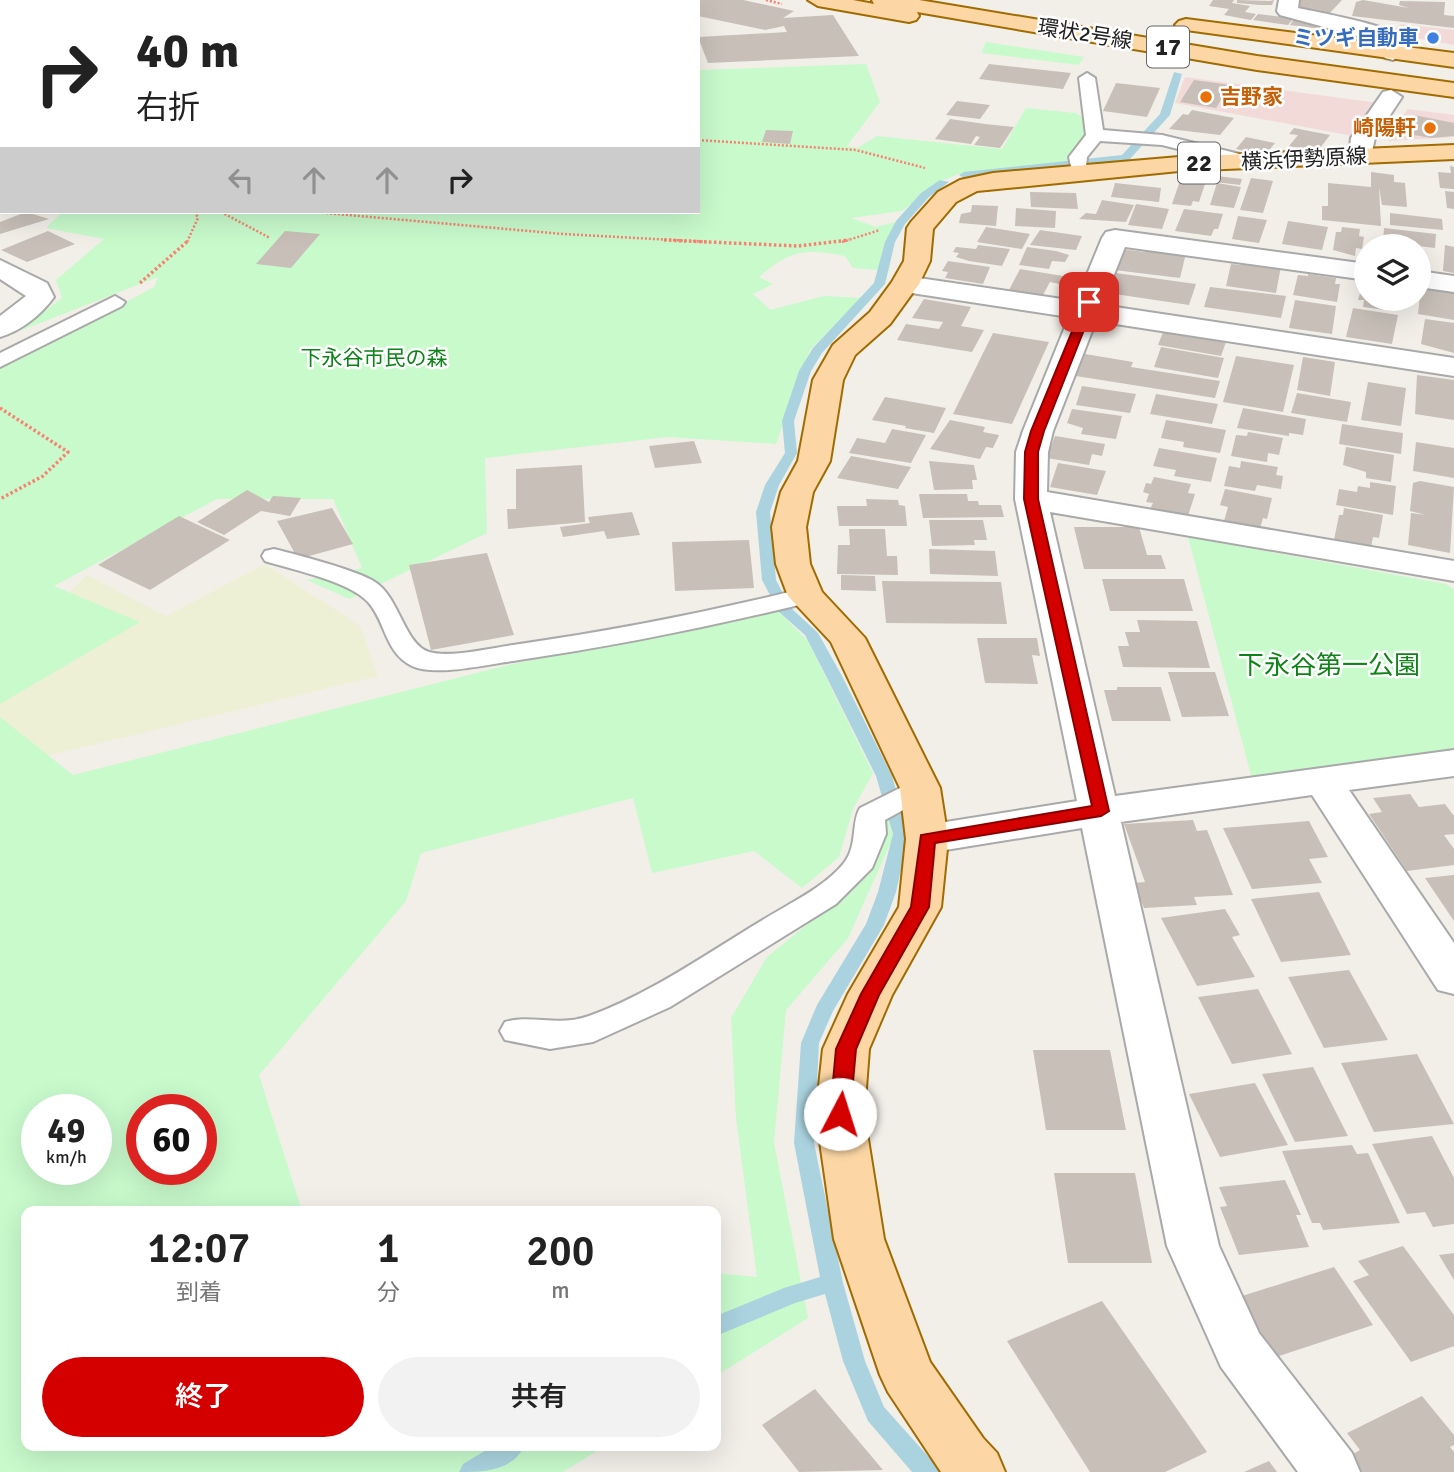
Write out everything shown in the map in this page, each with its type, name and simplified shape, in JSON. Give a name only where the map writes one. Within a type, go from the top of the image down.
[{"type":"main road","points":[[818,0],[1095,46],[1198,60],[1257,63]]},
{"type":"main road","name":"環状2号線","points":[[883,0],[1257,63],[1454,90]]},
{"type":"main road","name":"環状2号線","points":[[967,0],[1454,71]]},
{"type":"main road","points":[[1169,22],[1454,60]]},
{"type":"main road","name":"横浜伊勢原線","points":[[958,191],[993,180],[1179,164],[1254,163],[1361,155],[1454,152]]},
{"type":"main road","points":[[958,191],[920,228],[917,261],[905,284],[880,318],[843,351],[828,380],[814,461],[797,492],[789,527],[793,564],[786,600],[847,638],[900,798],[927,839],[920,907],[870,994],[846,1049],[840,1114],[859,1239],[907,1375],[962,1457],[977,1472]]},
{"type":"street","points":[[1289,0],[1287,11],[1380,35],[1396,42],[1393,53]]},
{"type":"street","points":[[1361,155],[1363,138],[1391,97]]},
{"type":"street","points":[[1332,1472],[1240,1350],[1193,1246],[1101,811],[1031,499],[1032,452],[1038,431],[1115,238],[1354,270]]},
{"type":"street","points":[[0,268],[37,289],[40,297],[28,310],[0,328]]},
{"type":"street","points":[[1431,281],[1454,284]]},
{"type":"street","points":[[905,284],[1454,367]]},
{"type":"street","points":[[1031,499],[1454,571]]},
{"type":"street","points":[[927,839],[1101,811],[1454,763]]},
{"type":"street","points":[[1322,780],[1454,978]]},
{"type":"lane","points":[[1079,172],[1078,157],[1095,135],[1087,78]]},
{"type":"lane","points":[[1095,135],[1195,146],[1254,163]]},
{"type":"lane","points":[[0,360],[115,302]]},
{"type":"lane","points":[[274,556],[365,586],[381,600],[401,643],[421,660],[463,660],[588,642],[705,621],[786,600]]},
{"type":"lane","points":[[517,1031],[550,1036],[593,1029],[658,998],[731,954],[825,896],[857,869],[871,834],[870,815],[900,798]]},
{"type":"path","points":[[700,140],[856,150],[919,167],[958,191]]},
{"type":"path","points":[[115,302],[190,239],[198,218],[196,214]]},
{"type":"path","points":[[225,214],[270,238]]},
{"type":"path","points":[[337,214],[626,239],[811,245],[859,240],[882,229],[920,228]]},
{"type":"path","points":[[0,408],[68,452],[43,476],[0,499]]},
{"type":"shaded area","name":"ミツギ自動車","points":[[1401,24],[1454,30],[1454,45],[1389,33]]},
{"type":"shaded area","points":[[1185,77],[1379,103],[1353,136],[1175,103]]},
{"type":"shaded area","points":[[1408,109],[1454,115],[1454,137],[1389,141],[1384,138]]},
{"type":"green space","points":[[986,42],[1084,57],[1079,65],[981,53]]},
{"type":"green space","name":"下永谷市民の森","points":[[866,64],[880,102],[847,146],[857,148],[877,136],[1002,149],[1026,108],[1076,113],[1084,119],[1084,137],[1065,164],[959,174],[941,181],[902,211],[851,218],[876,227],[895,222],[889,271],[853,268],[845,256],[809,252],[780,261],[759,277],[773,284],[753,294],[770,310],[824,296],[861,298],[810,350],[776,444],[668,437],[485,458],[487,533],[349,599],[307,580],[362,568],[333,499],[217,499],[54,586],[140,622],[0,704],[0,362],[40,348],[154,287],[158,277],[17,332],[62,298],[56,280],[104,239],[46,228],[60,214],[700,214],[700,70]]},
{"type":"green space","name":"下永谷第一公園","points":[[1188,537],[1446,584],[1454,590],[1454,751],[1252,779]]},
{"type":"green space","points":[[265,564],[360,626],[378,676],[22,762],[0,774],[0,659],[87,575],[166,616]]},
{"type":"green space","points":[[778,611],[808,641],[873,773],[853,809],[839,857],[802,888],[754,851],[652,873],[633,798],[421,853],[406,901],[259,1075],[300,1206],[21,1206],[21,1451],[597,1451],[563,1472],[0,1472],[0,717],[73,775],[508,665]]},
{"type":"green space","points":[[889,819],[893,838],[848,938],[786,1010],[774,1143],[808,1318],[721,1373],[721,1273],[757,1277],[736,1118],[731,1018],[767,957],[830,906],[880,820]]},
{"type":"building","points":[[700,0],[743,0],[794,11],[783,18],[833,15],[859,56],[708,63],[700,42],[700,37],[787,32],[784,26],[765,30],[700,16]]},
{"type":"building","points":[[1213,0],[1234,0],[1232,3],[1250,6],[1245,12],[1256,14],[1251,20],[1224,15],[1229,9],[1209,6]]},
{"type":"building","points":[[1237,0],[1274,0],[1272,5],[1260,5],[1237,3]]},
{"type":"building","points":[[1300,0],[1342,0],[1327,16],[1303,13],[1306,9],[1297,8]]},
{"type":"building","points":[[1363,0],[1409,8],[1399,5],[1400,1],[1445,2],[1444,15],[1454,16],[1454,28],[1352,16],[1356,2]]},
{"type":"building","points":[[1258,14],[1293,19],[1288,25],[1253,20]]},
{"type":"building","points":[[1294,19],[1332,26],[1329,30],[1290,25]]},
{"type":"building","points":[[989,64],[1071,73],[1063,89],[979,79]]},
{"type":"building","points":[[1194,80],[1230,85],[1216,108],[1180,102]]},
{"type":"building","points":[[1116,83],[1160,88],[1147,117],[1103,111]]},
{"type":"building","points":[[957,101],[990,105],[980,119],[946,115]]},
{"type":"building","points":[[1192,110],[1234,118],[1220,135],[1169,129],[1183,114],[1188,115]]},
{"type":"building","name":"崎陽軒","points":[[1414,115],[1454,123],[1454,136],[1431,138],[1402,133]]},
{"type":"building","points":[[950,119],[1014,127],[1000,148],[974,145],[980,137],[976,136],[971,144],[935,139]]},
{"type":"building","points":[[1294,128],[1330,135],[1317,152],[1289,146],[1298,135],[1289,134]]},
{"type":"building","points":[[766,130],[793,131],[790,144],[762,142]]},
{"type":"building","points":[[1246,137],[1275,143],[1265,155],[1236,149]]},
{"type":"building","points":[[1450,166],[1454,167],[1454,189],[1440,188],[1438,172],[1451,173]]},
{"type":"building","points":[[1371,172],[1394,175],[1394,182],[1405,183],[1407,207],[1382,205],[1379,187],[1381,226],[1322,220],[1322,206],[1328,206],[1328,183],[1371,187]]},
{"type":"building","points":[[1182,175],[1207,178],[1199,202],[1193,201],[1191,206],[1172,204]]},
{"type":"building","points":[[1217,176],[1242,179],[1240,185],[1215,182]]},
{"type":"building","points":[[1251,178],[1273,181],[1263,213],[1240,210]]},
{"type":"building","points":[[1115,183],[1161,188],[1159,202],[1111,197]]},
{"type":"building","points":[[1217,183],[1241,187],[1234,208],[1210,205]]},
{"type":"building","points":[[1445,191],[1454,192],[1454,209],[1447,208]]},
{"type":"building","points":[[1030,192],[1076,193],[1078,209],[1031,207]]},
{"type":"building","points":[[1102,200],[1134,205],[1126,222],[1079,219],[1086,213],[1096,214]]},
{"type":"building","points":[[1136,204],[1169,209],[1162,229],[1128,225]]},
{"type":"building","points":[[972,205],[998,206],[996,226],[959,223],[961,214],[971,212]]},
{"type":"building","points":[[1016,208],[1056,211],[1055,228],[1015,226]]},
{"type":"building","points":[[1184,209],[1223,214],[1218,229],[1214,229],[1211,236],[1175,231]]},
{"type":"building","points":[[1390,213],[1442,219],[1443,230],[1390,225]]},
{"type":"building","points":[[21,214],[49,219],[0,234],[0,222]]},
{"type":"building","points":[[1238,216],[1267,220],[1259,243],[1232,239]]},
{"type":"building","points":[[1288,221],[1328,227],[1322,250],[1282,244]]},
{"type":"building","points":[[986,227],[1030,234],[1022,249],[977,242]]},
{"type":"building","points":[[1342,227],[1360,229],[1359,234],[1354,234],[1354,256],[1333,250],[1336,232],[1341,232]]},
{"type":"building","points":[[1384,228],[1436,234],[1435,248],[1431,248],[1431,234],[1384,234]]},
{"type":"building","points":[[1040,230],[1082,236],[1076,250],[1030,245]]},
{"type":"building","points":[[48,231],[75,244],[27,262],[1,250]]},
{"type":"building","points":[[285,231],[320,234],[291,268],[256,264]]},
{"type":"building","points":[[978,245],[1010,249],[1002,266],[969,261],[956,257],[959,253],[953,252],[956,247],[976,249]]},
{"type":"building","points":[[1445,245],[1454,247],[1454,273],[1443,271]]},
{"type":"building","points":[[1027,247],[1069,255],[1065,262],[1052,261],[1049,269],[1019,265]]},
{"type":"building","points":[[1146,248],[1186,253],[1180,278],[1114,270],[1120,249],[1145,252]]},
{"type":"building","points":[[948,261],[990,267],[983,284],[945,278],[948,272],[942,271]]},
{"type":"building","points":[[1242,261],[1281,266],[1276,293],[1226,286],[1231,264],[1241,265]]},
{"type":"building","points":[[1020,269],[1063,276],[1059,284],[1050,282],[1043,295],[1009,290]]},
{"type":"building","points":[[1116,273],[1196,284],[1189,305],[1108,293]]},
{"type":"building","points":[[1298,275],[1336,278],[1335,284],[1340,284],[1337,302],[1293,295]]},
{"type":"building","points":[[1210,287],[1286,296],[1281,318],[1204,307]]},
{"type":"building","points":[[1431,288],[1454,291],[1454,320],[1418,314],[1418,311],[1431,311]]},
{"type":"building","points":[[924,299],[971,307],[961,326],[984,330],[972,352],[897,340],[906,324],[939,329],[943,322],[912,318]]},
{"type":"building","points":[[1295,300],[1336,306],[1332,334],[1289,328]]},
{"type":"building","points":[[1353,308],[1354,311],[1398,315],[1392,344],[1346,337]]},
{"type":"building","points":[[1425,319],[1454,323],[1454,353],[1421,344]]},
{"type":"building","points":[[1163,332],[1226,342],[1221,356],[1158,345]]},
{"type":"building","points":[[993,333],[1049,342],[1012,424],[953,414]]},
{"type":"building","points":[[1161,347],[1224,358],[1218,378],[1154,367]]},
{"type":"building","points":[[1085,354],[1133,362],[1131,367],[1220,381],[1215,398],[1076,376]]},
{"type":"building","points":[[1236,356],[1294,365],[1283,412],[1223,402]]},
{"type":"building","points":[[1303,357],[1335,362],[1330,396],[1297,390]]},
{"type":"building","points":[[1417,375],[1454,380],[1454,420],[1415,414]]},
{"type":"building","points":[[1368,382],[1406,388],[1401,426],[1361,420]]},
{"type":"building","points":[[1082,386],[1136,394],[1130,413],[1076,405]]},
{"type":"building","points":[[1297,393],[1351,402],[1347,422],[1291,413]]},
{"type":"building","points":[[1156,394],[1218,404],[1212,424],[1150,414]]},
{"type":"building","points":[[885,397],[946,408],[934,433],[905,428],[906,426],[872,420]]},
{"type":"building","points":[[1243,408],[1306,419],[1303,435],[1289,433],[1289,436],[1237,428]]},
{"type":"building","points":[[1072,409],[1122,416],[1116,439],[1081,434],[1083,428],[1067,423]]},
{"type":"building","points":[[950,420],[985,427],[983,432],[999,435],[993,448],[986,447],[980,459],[930,449]]},
{"type":"building","points":[[1166,420],[1226,430],[1220,453],[1183,447],[1184,442],[1161,438]]},
{"type":"building","points":[[1342,424],[1403,433],[1401,454],[1339,444]]},
{"type":"building","points":[[892,429],[926,435],[911,463],[849,453],[857,438],[885,443]]},
{"type":"building","points":[[1248,432],[1283,438],[1279,455],[1268,453],[1267,462],[1231,456],[1236,435],[1247,436]]},
{"type":"building","points":[[1055,436],[1105,444],[1102,456],[1092,454],[1089,465],[1047,458]]},
{"type":"building","points":[[694,441],[702,463],[655,468],[649,446]]},
{"type":"building","points":[[1416,442],[1454,448],[1454,478],[1413,471]]},
{"type":"building","points":[[1346,447],[1394,455],[1391,482],[1366,478],[1366,472],[1343,465]]},
{"type":"building","points":[[1159,448],[1217,458],[1211,482],[1174,476],[1176,470],[1153,466]]},
{"type":"building","points":[[851,456],[911,467],[898,489],[837,478]]},
{"type":"building","points":[[929,461],[974,465],[977,480],[972,480],[973,489],[934,490]]},
{"type":"building","points":[[1241,461],[1278,467],[1276,475],[1283,476],[1281,489],[1257,485],[1255,491],[1224,486],[1229,466],[1240,468]]},
{"type":"building","points":[[1058,463],[1106,471],[1097,495],[1050,487]]},
{"type":"building","points":[[582,465],[585,522],[508,529],[507,509],[516,509],[516,469]]},
{"type":"building","points":[[1154,477],[1191,484],[1188,493],[1195,494],[1188,516],[1150,509],[1153,503],[1146,502],[1149,494],[1143,492],[1146,483],[1151,484]]},
{"type":"building","points":[[1420,481],[1454,487],[1450,553],[1408,545],[1411,513],[1426,515],[1410,511],[1413,483]]},
{"type":"building","points":[[1370,482],[1396,486],[1393,515],[1336,505],[1339,489],[1357,492],[1358,486],[1370,488]]},
{"type":"building","points":[[1225,489],[1272,498],[1267,519],[1263,518],[1260,528],[1224,521],[1228,507],[1220,505]]},
{"type":"building","points":[[247,490],[269,502],[273,496],[301,498],[290,516],[261,511],[224,535],[197,522]]},
{"type":"building","points":[[919,494],[967,494],[968,501],[978,501],[979,505],[1001,505],[1004,517],[923,518]]},
{"type":"building","points":[[866,499],[898,500],[899,505],[905,506],[907,526],[839,526],[837,506],[867,506]]},
{"type":"building","points":[[332,508],[353,544],[298,559],[277,521]]},
{"type":"building","points":[[1344,508],[1383,515],[1379,538],[1373,537],[1371,547],[1334,540],[1339,515],[1343,515]]},
{"type":"building","points":[[632,512],[640,535],[607,539],[604,531],[563,537],[560,527],[590,523],[588,517]]},
{"type":"building","points":[[179,516],[230,540],[150,590],[98,565]]},
{"type":"building","points":[[929,520],[983,520],[987,540],[974,540],[975,545],[932,546]]},
{"type":"building","points":[[1074,527],[1139,527],[1147,555],[1161,555],[1166,569],[1084,569]]},
{"type":"building","points":[[849,529],[885,529],[887,556],[897,556],[898,575],[837,574],[838,545],[850,545]]},
{"type":"building","points":[[749,540],[754,588],[675,591],[672,542]]},
{"type":"building","points":[[929,549],[995,551],[998,576],[930,574]]},
{"type":"building","points":[[487,553],[514,635],[431,650],[409,565]]},
{"type":"building","points":[[841,575],[875,576],[876,591],[841,590]]},
{"type":"building","points":[[1102,579],[1184,579],[1193,611],[1110,611]]},
{"type":"building","points":[[882,581],[1001,582],[1007,624],[886,623]]},
{"type":"building","points":[[1137,620],[1197,621],[1210,668],[1123,667],[1118,646],[1129,646],[1125,632],[1140,632]]},
{"type":"building","points":[[977,638],[1037,638],[1040,656],[1032,655],[1038,684],[985,683]]},
{"type":"building","points":[[1168,672],[1215,672],[1229,716],[1182,717]]},
{"type":"building","points":[[1117,687],[1161,687],[1171,721],[1112,721],[1104,690],[1117,690]]},
{"type":"building","points":[[1410,794],[1419,807],[1445,804],[1454,816],[1454,834],[1444,835],[1454,849],[1454,865],[1407,871],[1369,814],[1382,812],[1373,798]]},
{"type":"building","points":[[1193,820],[1197,831],[1207,830],[1233,895],[1194,897],[1197,905],[1144,908],[1134,883],[1145,882],[1124,824]]},
{"type":"building","points":[[1309,821],[1328,857],[1309,859],[1322,883],[1252,889],[1223,828]]},
{"type":"building","points":[[1454,875],[1454,921],[1425,878]]},
{"type":"building","points":[[1319,892],[1351,955],[1281,962],[1251,899]]},
{"type":"building","points":[[1225,909],[1240,935],[1232,937],[1255,977],[1197,986],[1161,918]]},
{"type":"building","points":[[1349,970],[1388,1040],[1324,1048],[1288,977]]},
{"type":"building","points":[[1258,989],[1292,1054],[1232,1064],[1198,997]]},
{"type":"building","points":[[1033,1050],[1110,1050],[1126,1130],[1046,1130]]},
{"type":"building","points":[[1417,1054],[1454,1124],[1374,1132],[1341,1063]]},
{"type":"building","points":[[1313,1067],[1348,1136],[1295,1142],[1262,1074]]},
{"type":"building","points":[[1255,1083],[1288,1145],[1220,1157],[1189,1094]]},
{"type":"building","points":[[1432,1136],[1454,1178],[1454,1224],[1433,1227],[1425,1212],[1407,1214],[1372,1144]]},
{"type":"building","points":[[1352,1145],[1357,1154],[1368,1153],[1400,1223],[1323,1230],[1320,1223],[1312,1223],[1282,1151]]},
{"type":"building","points":[[1054,1173],[1135,1173],[1152,1263],[1068,1263]]},
{"type":"building","points":[[1285,1180],[1301,1215],[1296,1215],[1309,1247],[1239,1255],[1220,1207],[1227,1206],[1219,1187]]},
{"type":"building","points":[[1403,1246],[1454,1315],[1454,1346],[1411,1362],[1353,1281],[1369,1275],[1358,1261]]},
{"type":"building","points":[[1454,1253],[1454,1280],[1439,1255]]},
{"type":"building","points":[[1334,1267],[1373,1325],[1276,1357],[1239,1297]]},
{"type":"building","points":[[1102,1301],[1207,1452],[1165,1472],[1090,1472],[1007,1341]]},
{"type":"building","points":[[815,1389],[883,1470],[799,1472],[762,1425]]},
{"type":"building","points":[[1422,1396],[1454,1435],[1454,1445],[1450,1447],[1454,1452],[1454,1472],[1356,1472],[1346,1458],[1360,1450],[1347,1433]]},
{"type":"building","points":[[1269,1461],[1277,1472],[1244,1472]]},
{"type":"waterway","points":[[964,175],[1125,158],[1165,115],[1177,74]]},
{"type":"waterway","points":[[832,1283],[804,1143],[810,1043],[824,1010],[875,925],[887,892],[901,834],[884,776],[834,676],[811,633],[784,609],[769,580],[763,512],[772,485],[791,453],[788,421],[805,371],[817,351],[879,284],[890,242],[900,223],[925,195],[944,182]]},
{"type":"waterway","points":[[721,1324],[792,1295],[832,1283]]},
{"type":"waterway","points":[[832,1283],[854,1361],[876,1414],[927,1472]]},
{"type":"waterway","points":[[471,1472],[505,1451]]},
{"type":"place","name":"ミツギ自動車","points":[[1433,38]]},
{"type":"place","name":"吉野家","points":[[1206,97]]},
{"type":"place","name":"崎陽軒","points":[[1430,128]]},
{"type":"route","points":[[840,1114],[846,1049],[870,994],[920,907],[927,839],[1101,811],[1031,499],[1032,452],[1038,431],[1089,302]]}]
